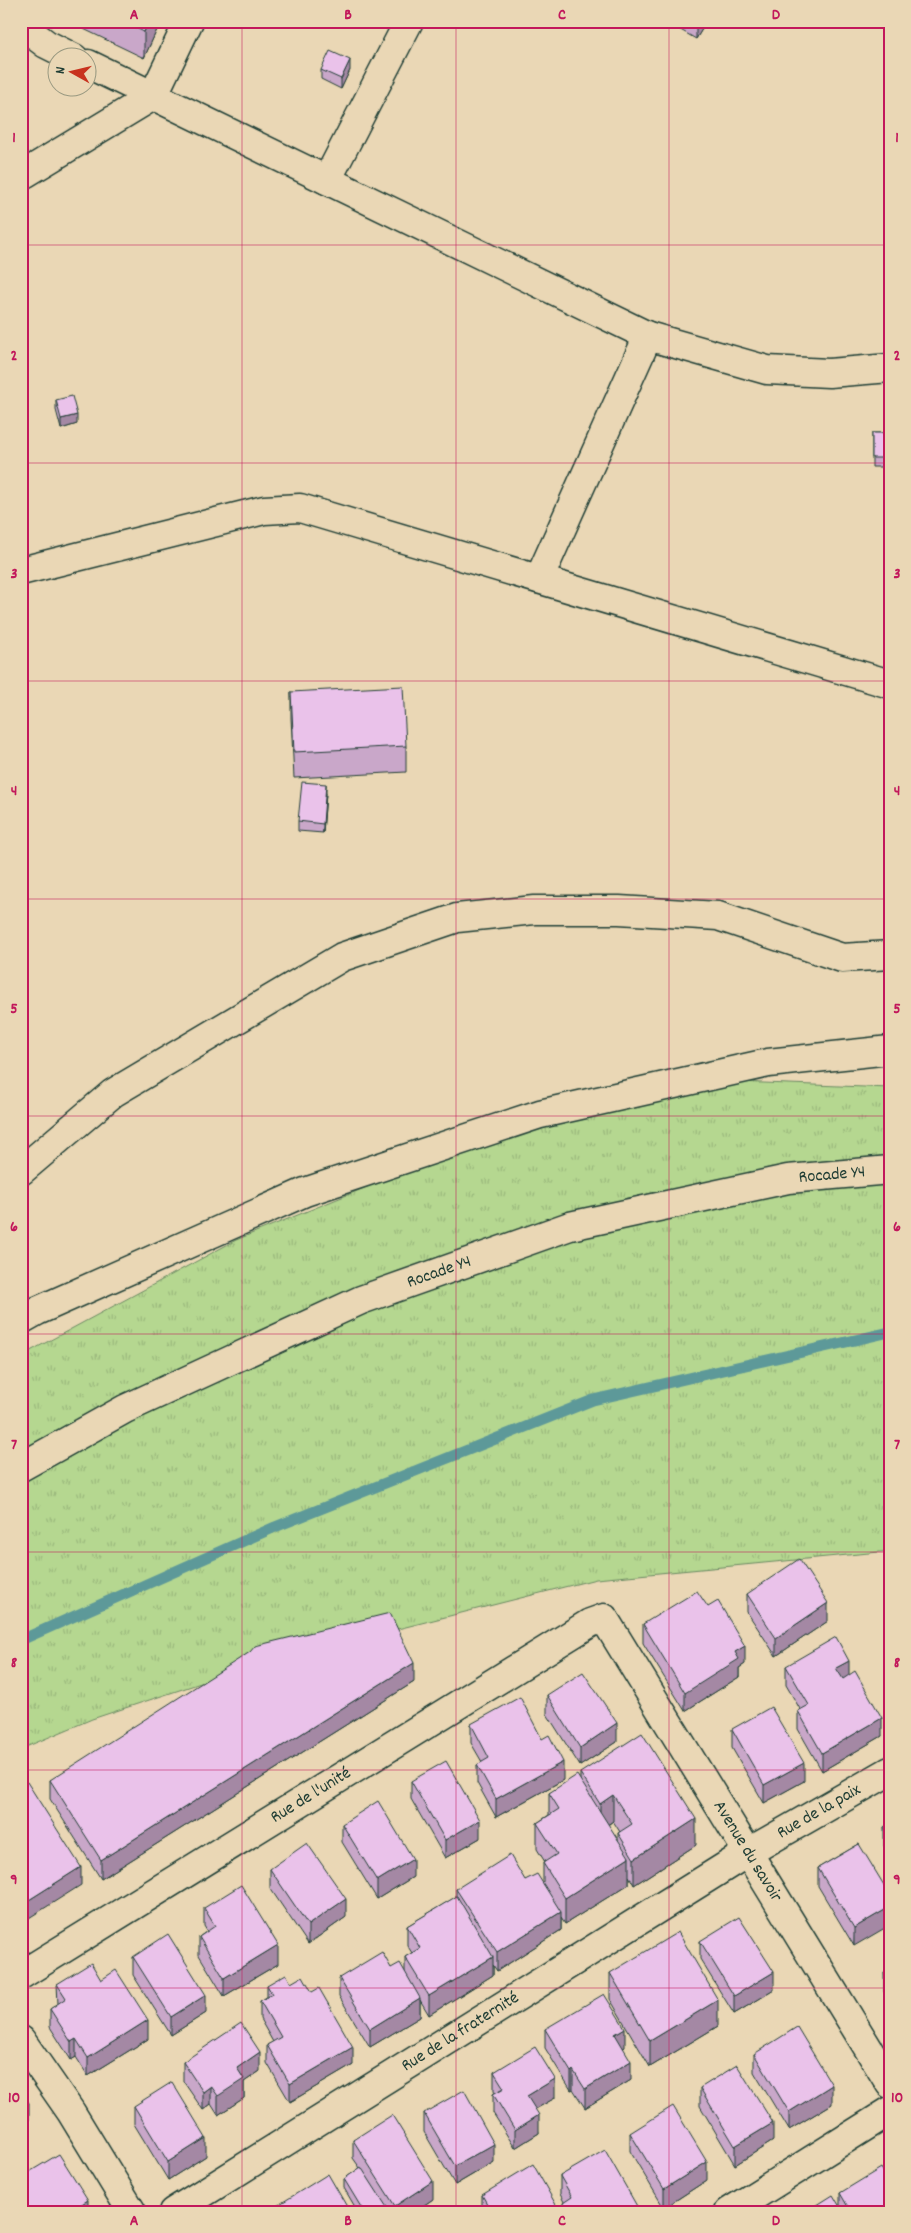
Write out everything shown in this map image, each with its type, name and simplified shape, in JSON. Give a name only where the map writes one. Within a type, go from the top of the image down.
[{"type":"main road","points":[[21,176],[153,96],[189,21]]},
{"type":"main road","points":[[327,180],[409,21]]},
{"type":"main road","points":[[21,25],[54,48]]},
{"type":"main road","points":[[98,69],[648,336],[767,370],[828,372],[890,368]]},
{"type":"main road","points":[[539,579],[648,336]]},
{"type":"main road","points":[[21,571],[264,510],[300,508],[890,684]]},
{"type":"main road","points":[[21,1171],[113,1093],[342,957],[458,918],[534,910],[619,910],[718,916],[842,958],[890,955]]},
{"type":"main road","points":[[21,1320],[37,1311],[306,1192],[540,1114],[768,1063],[890,1050]]},
{"type":"main road","name":"Rocade Y4","points":[[21,1467],[125,1409],[361,1300],[570,1226],[788,1179],[890,1170]]},
{"type":"main road","name":"Avenue du savoir","points":[[604,1618],[890,2084]]},
{"type":"main road","name":"Rue de l'unité","points":[[21,1975],[590,1623],[604,1618]]},
{"type":"main road","name":"Rue de la paix","points":[[747,1853],[890,1771]]},
{"type":"main road","name":"Rue de la fraternité","points":[[172,2212],[747,1853]]},
{"type":"main road","points":[[21,2040],[71,2112],[132,2212]]},
{"type":"main road","points":[[729,2212],[890,2112]]},
{"type":"green space","points":[[636,1078],[890,1088],[890,1551],[596,1579],[255,1665],[92,1719],[21,1749],[21,1356],[236,1240]]},
{"type":"building","points":[[122,21],[149,21],[144,32]]},
{"type":"building","points":[[330,51],[350,60],[341,79],[321,70]]},
{"type":"building","points":[[72,396],[77,415],[61,419],[56,400]]},
{"type":"building","points":[[872,433],[890,433],[890,458],[872,458]]},
{"type":"building","points":[[403,686],[406,746],[294,752],[291,692]]},
{"type":"building","points":[[302,782],[326,784],[323,824],[298,821]]},
{"type":"building","points":[[799,1559],[828,1603],[776,1638],[747,1594]]},
{"type":"building","points":[[697,1591],[708,1607],[718,1601],[745,1646],[735,1652],[739,1659],[685,1693],[643,1624]]},
{"type":"building","points":[[390,1613],[414,1663],[101,1860],[50,1780],[250,1652],[255,1646]]},
{"type":"building","points":[[836,1637],[849,1661],[836,1668],[843,1679],[855,1671],[882,1718],[822,1753],[798,1711],[809,1705],[786,1666]]},
{"type":"building","points":[[583,1672],[617,1723],[580,1748],[547,1695]]},
{"type":"building","points":[[520,1697],[542,1739],[549,1735],[563,1762],[496,1799],[477,1765],[489,1758],[471,1724]]},
{"type":"building","points":[[771,1707],[804,1763],[764,1785],[732,1729]]},
{"type":"building","points":[[642,1733],[696,1819],[634,1859],[618,1833],[632,1824],[613,1795],[600,1804],[580,1773]]},
{"type":"building","points":[[446,1761],[480,1820],[445,1840],[411,1781]]},
{"type":"building","points":[[577,1775],[629,1857],[565,1898],[543,1863],[557,1854],[537,1823],[559,1809],[549,1793]]},
{"type":"building","points":[[27,1782],[81,1867],[21,1905],[21,1785]]},
{"type":"building","points":[[378,1801],[413,1859],[377,1881],[342,1824]]},
{"type":"building","points":[[890,1824],[890,1837],[884,1827]]},
{"type":"building","points":[[307,1843],[346,1899],[308,1925],[270,1869]]},
{"type":"building","points":[[859,1844],[890,1895],[890,1907],[854,1928],[818,1868]]},
{"type":"building","points":[[510,1855],[525,1880],[537,1874],[561,1912],[497,1952],[456,1889]]},
{"type":"building","points":[[241,1885],[278,1945],[224,1978],[199,1937],[215,1926],[204,1908]]},
{"type":"building","points":[[457,1896],[493,1957],[429,1996],[405,1957],[420,1948],[407,1926]]},
{"type":"building","points":[[739,1917],[774,1972],[734,1996],[700,1941]]},
{"type":"building","points":[[678,1932],[718,2000],[650,2041],[610,1973]]},
{"type":"building","points":[[168,1934],[206,1995],[171,2017],[133,1957]]},
{"type":"building","points":[[382,1952],[391,1968],[400,1963],[420,1998],[370,2029],[339,1978]]},
{"type":"building","points":[[91,1963],[101,1980],[116,1970],[148,2020],[88,2058],[76,2039],[71,2042],[50,2009],[66,1998],[57,1984]]},
{"type":"building","points":[[890,1970],[890,1982],[884,1973]]},
{"type":"building","points":[[286,1974],[291,1983],[303,1976],[312,1992],[319,1988],[353,2047],[290,2084],[267,2045],[281,2037],[260,2001],[272,1994],[267,1985]]},
{"type":"building","points":[[604,1994],[625,2028],[615,2034],[631,2061],[585,2089],[573,2070],[571,2072],[545,2029]]},
{"type":"building","points":[[241,2023],[260,2052],[237,2068],[244,2079],[218,2096],[211,2086],[203,2092],[183,2062]]},
{"type":"building","points":[[797,2027],[832,2085],[789,2112],[754,2054]]},
{"type":"building","points":[[535,2047],[555,2079],[527,2096],[539,2115],[515,2130],[493,2094],[504,2088],[494,2072]]},
{"type":"building","points":[[737,2065],[773,2123],[735,2146],[700,2088]]},
{"type":"building","points":[[172,2082],[206,2138],[168,2162],[134,2106]]},
{"type":"building","points":[[21,2090],[29,2103],[21,2108]]},
{"type":"building","points":[[464,2090],[494,2144],[455,2166],[424,2113]]},
{"type":"building","points":[[673,2106],[707,2162],[664,2189],[630,2133]]},
{"type":"building","points":[[392,2115],[433,2181],[395,2206],[353,2140]]},
{"type":"building","points":[[605,2150],[638,2208],[631,2212],[568,2212],[563,2203],[572,2197],[560,2176]]},
{"type":"building","points":[[59,2154],[88,2200],[69,2212],[21,2212],[21,2177]]},
{"type":"building","points":[[533,2164],[560,2212],[489,2212],[491,2211],[482,2195]]},
{"type":"building","points":[[361,2167],[390,2212],[364,2212],[344,2179]]},
{"type":"building","points":[[881,2168],[890,2183],[890,2212],[851,2212],[840,2193]]},
{"type":"building","points":[[890,2170],[890,2181],[885,2173]]},
{"type":"building","points":[[328,2174],[350,2212],[278,2212],[275,2207]]},
{"type":"building","points":[[833,2195],[843,2212],[806,2212]]},
{"type":"waterway","points":[[21,1640],[275,1527],[593,1400],[890,1332]]}]
